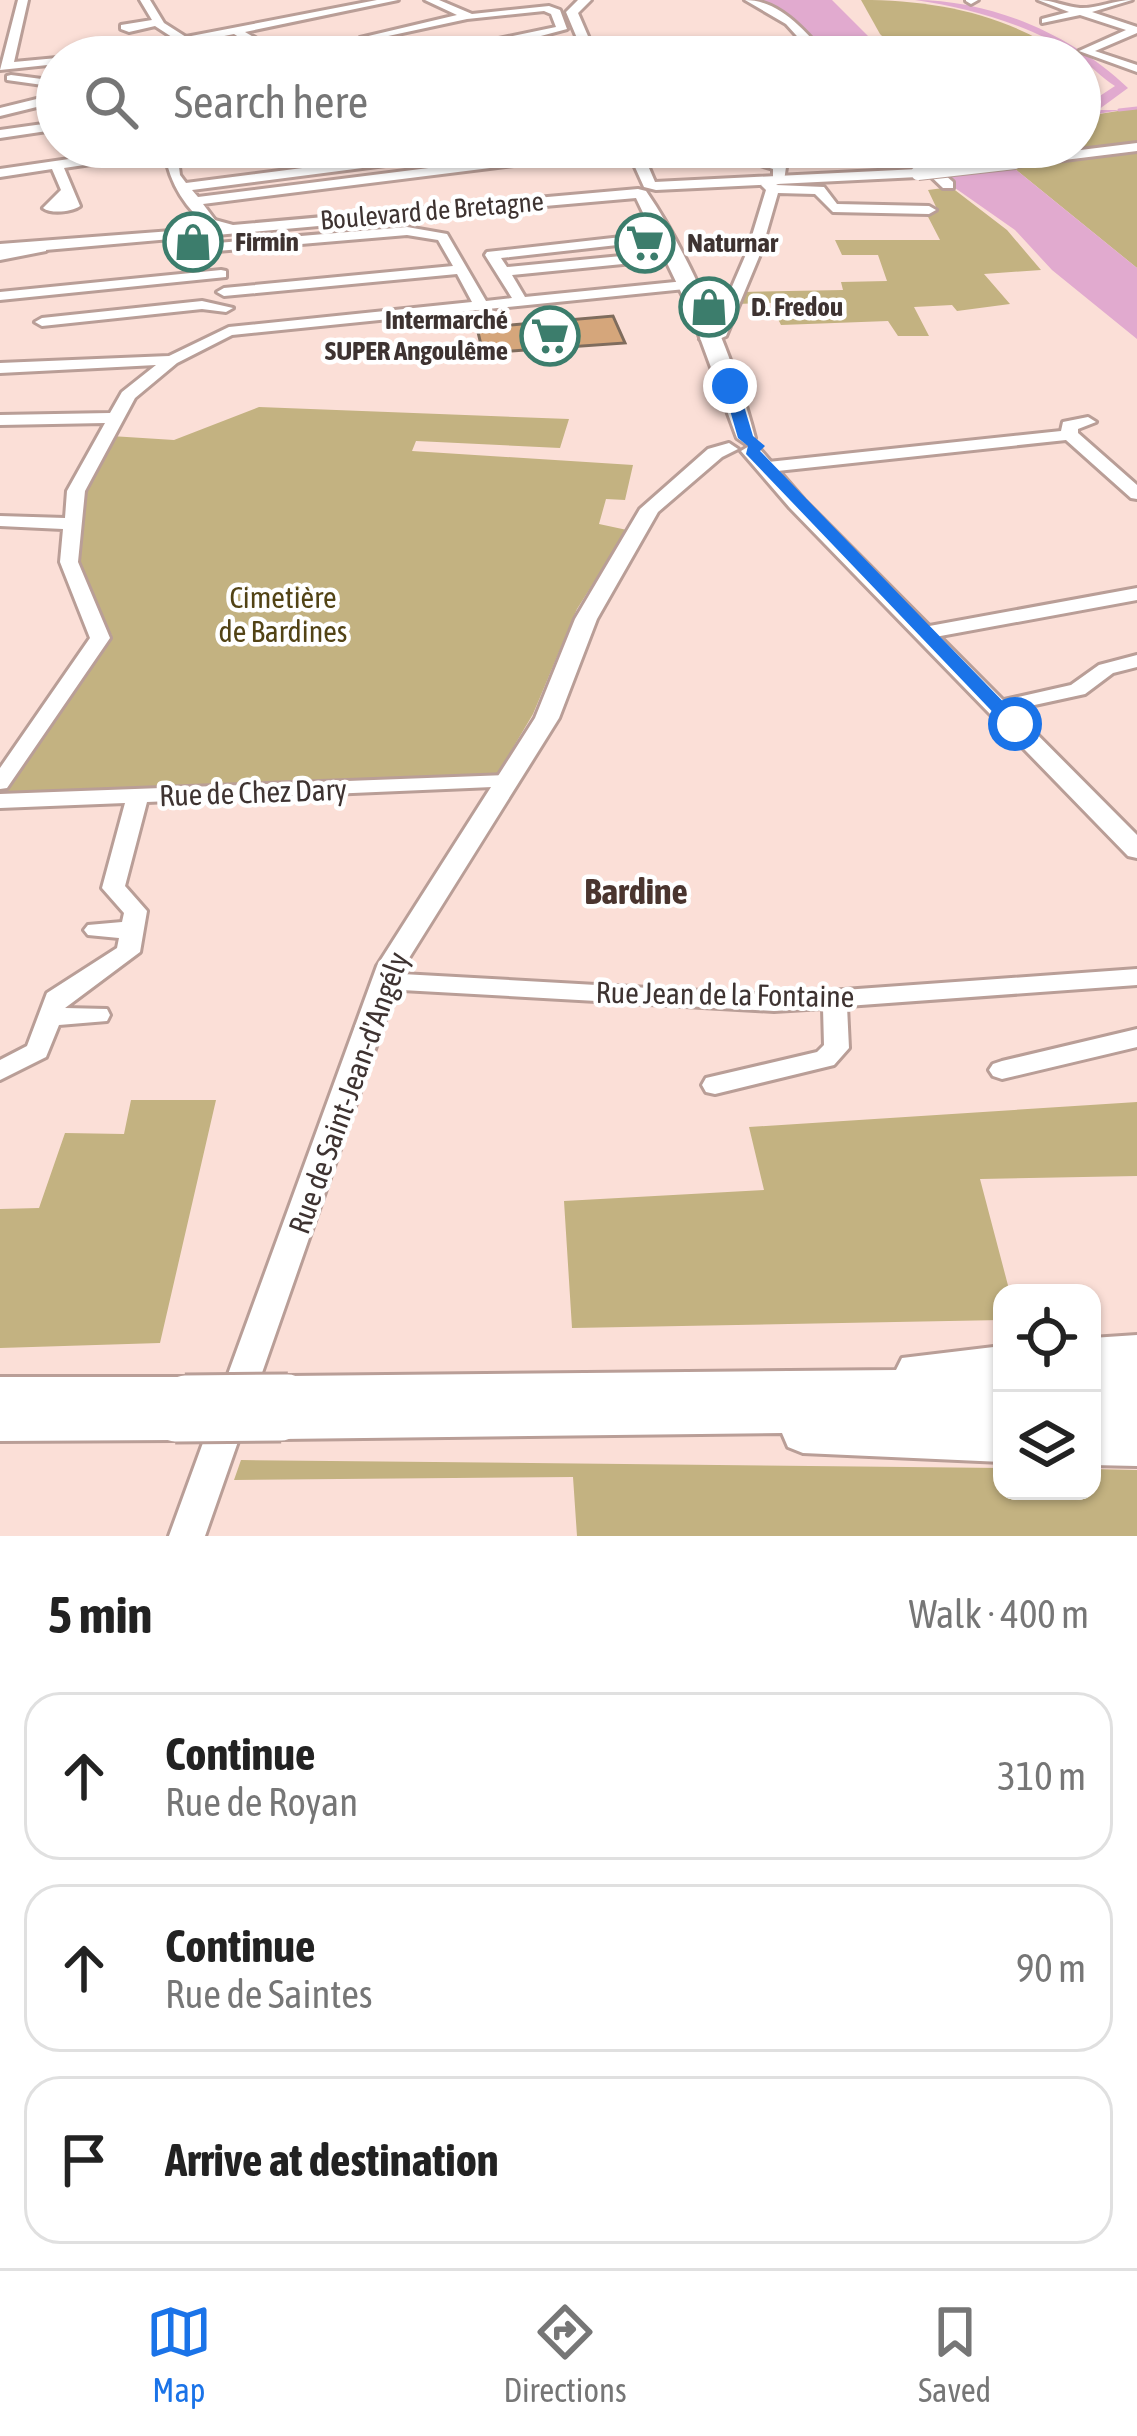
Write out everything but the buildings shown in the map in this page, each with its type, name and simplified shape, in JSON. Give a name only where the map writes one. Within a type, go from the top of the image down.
[{"type":"highway","points":[[1101,1354],[1137,1352]]},
{"type":"highway","points":[[700,1403],[993,1364]]},
{"type":"highway","points":[[1101,1387],[1137,1386]]},
{"type":"highway","points":[[0,1423],[180,1409],[700,1403],[993,1388]]},
{"type":"highway","points":[[0,1395],[180,1409]]},
{"type":"highway","points":[[700,1403],[993,1412]]},
{"type":"highway","points":[[700,1403],[755,1431],[993,1443]]},
{"type":"highway","points":[[1101,1411],[1137,1410]]},
{"type":"highway","points":[[1101,1446],[1137,1448]]},
{"type":"main road","points":[[1101,153],[1137,149]]},
{"type":"main road","points":[[638,168],[736,398],[749,451],[1137,850]]},
{"type":"main road","points":[[773,185],[821,186],[978,168]]},
{"type":"main road","points":[[773,185],[920,174]]},
{"type":"main road","name":"Boulevard de Bretagne","points":[[0,250],[647,189],[773,185]]},
{"type":"main road","name":"Boulevard de Bretagne","points":[[0,250],[214,231]]},
{"type":"main road","name":"Rue de Saint-Jean-d'Angély","points":[[187,1536],[384,981],[427,902],[547,718],[586,619],[650,509],[715,453],[749,451]]},
{"type":"street","points":[[22,0],[4,66],[36,63]]},
{"type":"street","points":[[155,0],[145,1],[158,22],[178,36]]},
{"type":"street","points":[[223,36],[393,0]]},
{"type":"street","points":[[430,0],[520,36]]},
{"type":"street","points":[[750,0],[790,22],[803,36]]},
{"type":"street","points":[[1043,0],[1137,30]]},
{"type":"street","points":[[1046,21],[1131,1]]},
{"type":"street","points":[[374,36],[469,16],[545,8],[570,15]]},
{"type":"street","points":[[0,16],[18,15]]},
{"type":"street","points":[[529,36],[570,15]]},
{"type":"street","points":[[129,29],[125,26],[158,22]]},
{"type":"street","points":[[1101,44],[1137,30]]},
{"type":"street","points":[[238,33],[243,36]]},
{"type":"street","points":[[1101,57],[1137,69]]},
{"type":"street","points":[[36,76],[11,78],[36,81]]},
{"type":"street","points":[[0,112],[36,103]]},
{"type":"street","points":[[0,134],[36,129]]},
{"type":"street","points":[[0,173],[36,168]]},
{"type":"street","points":[[57,168],[68,191]]},
{"type":"street","points":[[177,168],[182,187],[214,231],[229,331]]},
{"type":"street","points":[[182,187],[330,168]]},
{"type":"street","points":[[191,202],[496,168]]},
{"type":"street","points":[[708,339],[718,336],[727,315],[779,168]]},
{"type":"street","points":[[929,168],[949,185]]},
{"type":"street","points":[[773,185],[821,186],[833,208],[929,210]]},
{"type":"street","points":[[520,300],[493,255],[662,228]]},
{"type":"street","points":[[214,231],[417,231],[442,237],[480,304]]},
{"type":"street","points":[[502,272],[673,255]]},
{"type":"street","points":[[42,322],[60,316],[462,269]]},
{"type":"street","points":[[0,296],[221,274]]},
{"type":"street","points":[[0,783],[100,638],[69,562],[76,491],[138,384],[168,362],[229,331],[685,285]]},
{"type":"street","points":[[0,368],[168,362]]},
{"type":"street","points":[[0,420],[115,418]]},
{"type":"street","points":[[1088,422],[1069,425],[1070,435],[1137,494]]},
{"type":"street","points":[[749,451],[859,457],[875,464],[1070,435]]},
{"type":"street","points":[[0,521],[70,524]]},
{"type":"street","points":[[924,633],[1137,594]]},
{"type":"street","points":[[998,707],[1078,690],[1106,668],[1137,661]]},
{"type":"street","name":"Rue de Chez Dary","points":[[0,801],[507,782]]},
{"type":"street","points":[[0,1072],[37,1051],[56,1000],[118,962],[134,930],[136,911],[113,888],[137,798]]},
{"type":"street","points":[[96,930],[134,930]]},
{"type":"street","name":"Rue Jean de la Fontaine","points":[[384,981],[835,1002],[1137,977]]},
{"type":"street","points":[[715,1085],[825,1059],[837,1048],[835,1002]]},
{"type":"street","points":[[48,1017],[98,1016]]},
{"type":"street","points":[[1002,1070],[1137,1038]]},
{"type":"green space","points":[[861,0],[969,12],[1032,36],[882,36]]},
{"type":"green space","points":[[1137,108],[1137,268],[1014,168],[1101,168],[1101,114]]},
{"type":"green space","points":[[951,187],[1007,230],[1041,270],[984,274],[1010,304],[957,311],[952,305],[914,307],[929,336],[898,336],[888,321],[781,325],[774,311],[797,310],[795,302],[737,304],[741,292],[843,290],[841,282],[887,281],[878,255],[842,255],[835,240],[940,240],[925,211],[937,209],[928,190]]},
{"type":"green space","name":"Cimetière de Bardines","points":[[259,407],[569,419],[560,448],[416,441],[412,451],[633,465],[625,500],[606,499],[599,524],[627,530],[577,609],[533,714],[498,773],[488,778],[8,796],[3,790],[112,636],[77,564],[80,502],[111,436],[174,440]]},
{"type":"green space","points":[[131,1100],[216,1100],[160,1343],[0,1348],[0,1209],[39,1208],[65,1133],[124,1134]]},
{"type":"green space","points":[[1137,1102],[1137,1176],[980,1179],[1008,1284],[993,1284],[993,1320],[572,1328],[564,1201],[764,1190],[749,1127]]},
{"type":"green space","points":[[241,1460],[993,1468],[993,1500],[1101,1500],[1101,1469],[1137,1470],[1137,1536],[577,1536],[573,1477],[234,1480]]},
{"type":"shaded area","points":[[763,0],[832,0],[868,36],[811,36]]},
{"type":"shaded area","points":[[915,0],[973,6],[1054,36],[1042,36],[958,8]]},
{"type":"shaded area","points":[[1101,65],[1128,88],[1101,108],[1101,95],[1115,86],[1101,75]]},
{"type":"shaded area","points":[[933,168],[1014,168],[1137,268],[1137,339],[1052,270],[1015,230]]},
{"type":"waterway","points":[[1119,110],[1137,108]]},
{"type":"place","name":"Firmin","points":[[193,242]]},
{"type":"place","name":"Naturnar","points":[[645,243]]},
{"type":"place","name":"D. Fredou","points":[[709,307]]},
{"type":"place","name":"Intermarché SUPER Angoulême","points":[[550,336]]},
{"type":"district","name":"Bardine","points":[[636,891]]},
{"type":"route","points":[[730,386],[745,420],[746,438],[757,446],[751,451],[764,460],[797,504],[1015,724]]}]
